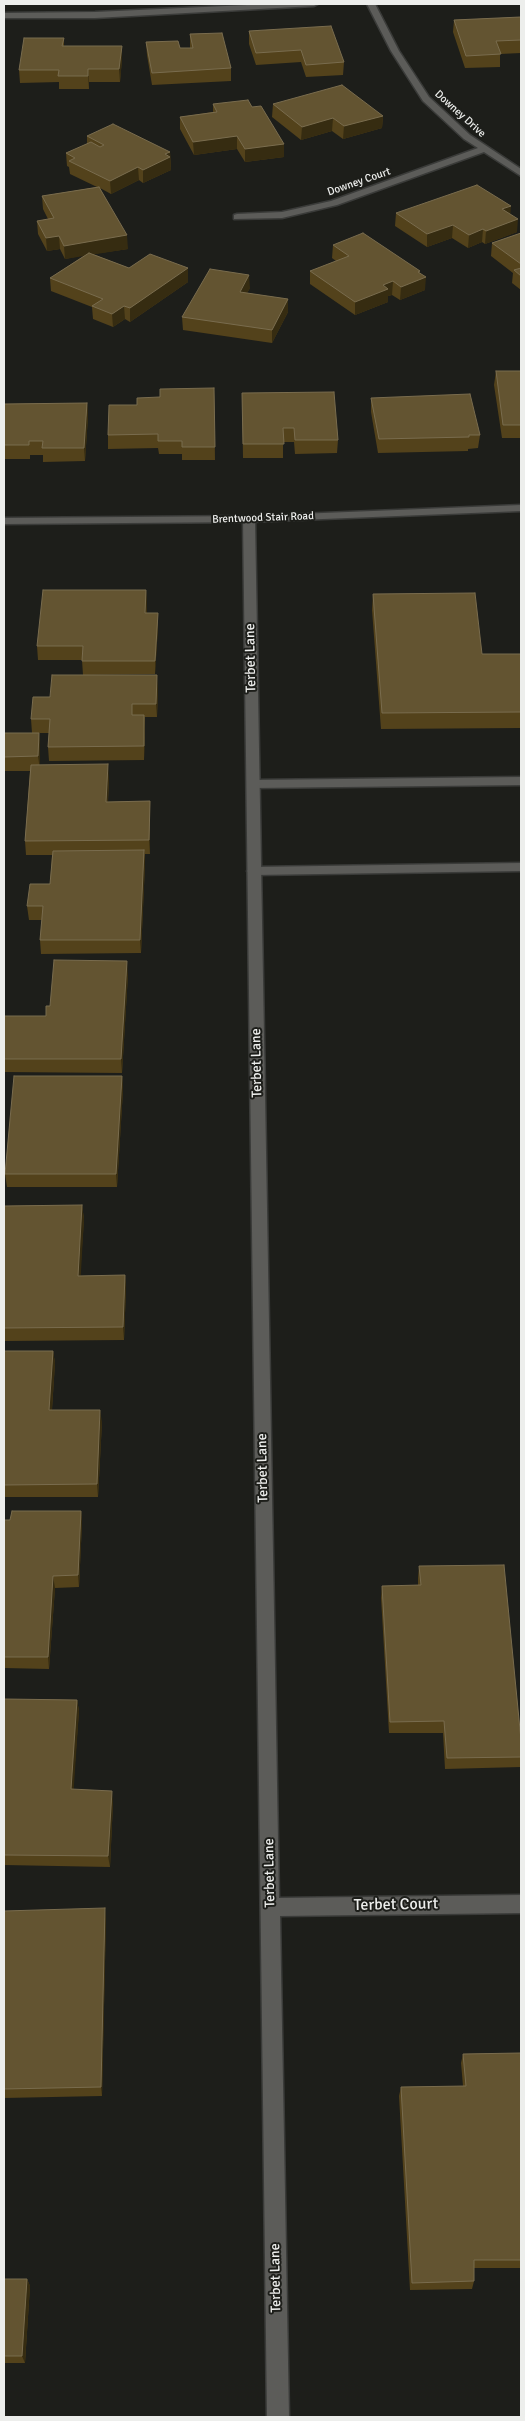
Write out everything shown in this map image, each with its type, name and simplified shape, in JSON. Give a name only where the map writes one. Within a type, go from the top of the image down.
[{"type":"street","points":[[113,4],[113,14]]},
{"type":"street","points":[[4,16],[113,14],[314,4]]},
{"type":"street","name":"Downey Drive","points":[[371,4],[395,51],[426,99],[467,138],[521,173]]},
{"type":"street","name":"Downey Court","points":[[237,217],[282,215],[334,203],[484,149]]},
{"type":"street","name":"Brentwood Stair Road","points":[[4,521],[249,519],[521,508]]},
{"type":"street","name":"Terbet Lane","points":[[249,519],[278,2417]]},
{"type":"street","points":[[253,784],[521,782]]},
{"type":"street","points":[[254,871],[521,867]]},
{"type":"street","name":"Terbet Court","points":[[270,1906],[521,1904]]},
{"type":"building","points":[[521,17],[521,40],[496,41],[501,54],[466,56],[454,20]]},
{"type":"building","points":[[331,26],[344,62],[306,65],[301,50],[256,53],[249,31]]},
{"type":"building","points":[[222,33],[231,68],[152,73],[146,42],[178,41],[180,48],[193,48],[190,34]]},
{"type":"building","points":[[24,38],[64,38],[62,46],[122,46],[119,69],[88,69],[88,76],[58,76],[59,70],[19,70]]},
{"type":"building","points":[[342,85],[383,116],[344,126],[333,118],[302,127],[273,104]]},
{"type":"building","points":[[248,100],[252,107],[261,106],[284,144],[245,149],[237,136],[193,142],[180,117],[217,112],[213,104]]},
{"type":"building","points":[[113,124],[170,152],[165,154],[170,157],[143,170],[138,167],[110,181],[69,161],[75,158],[66,153],[91,142],[100,147],[104,145],[87,136]]},
{"type":"building","points":[[477,185],[511,206],[502,209],[518,219],[469,235],[453,225],[427,234],[396,213]]},
{"type":"building","points":[[99,187],[127,235],[64,246],[59,236],[46,238],[37,221],[54,218],[42,196]]},
{"type":"building","points":[[363,233],[426,277],[401,287],[393,281],[383,285],[388,289],[355,302],[310,271],[349,256],[333,245]]},
{"type":"building","points":[[521,233],[521,264],[492,243]]},
{"type":"building","points":[[89,253],[129,268],[150,254],[188,268],[130,308],[124,306],[112,314],[92,306],[103,299],[50,278]]},
{"type":"building","points":[[521,268],[521,276],[514,270]]},
{"type":"building","points":[[210,269],[249,275],[240,292],[288,299],[272,330],[182,317]]},
{"type":"building","points":[[496,371],[521,371],[521,425],[503,425]]},
{"type":"building","points":[[214,388],[215,447],[182,447],[182,441],[158,441],[158,434],[108,435],[109,405],[137,405],[137,398],[160,397],[160,389]]},
{"type":"building","points":[[334,392],[338,440],[295,440],[294,428],[283,428],[284,444],[243,444],[242,393]]},
{"type":"building","points":[[470,394],[480,435],[469,435],[469,437],[379,439],[371,398]]},
{"type":"building","points":[[87,403],[84,448],[42,448],[43,441],[29,441],[29,445],[4,445],[4,404]]},
{"type":"building","points":[[43,590],[146,590],[145,613],[158,613],[155,661],[82,661],[83,646],[37,646]]},
{"type":"building","points":[[475,593],[482,654],[521,654],[521,712],[382,713],[373,594]]},
{"type":"building","points":[[52,675],[157,675],[156,704],[132,704],[132,715],[144,715],[144,746],[48,747],[50,719],[31,719],[33,697],[50,697]]},
{"type":"building","points":[[4,733],[39,733],[38,756],[4,757]]},
{"type":"building","points":[[108,764],[106,802],[150,801],[149,840],[25,841],[31,765]]},
{"type":"building","points":[[144,850],[140,940],[40,940],[43,906],[27,906],[30,884],[50,884],[53,851]]},
{"type":"building","points":[[54,960],[127,961],[121,1059],[4,1059],[4,1016],[46,1016],[46,1006],[50,1006]]},
{"type":"building","points":[[14,1076],[122,1076],[116,1174],[5,1174]]},
{"type":"building","points":[[82,1205],[78,1276],[125,1275],[123,1327],[4,1328],[4,1206]]},
{"type":"building","points":[[4,1351],[53,1351],[49,1410],[100,1410],[97,1484],[4,1485]]},
{"type":"building","points":[[12,1511],[81,1511],[78,1575],[53,1576],[48,1657],[4,1657],[4,1520],[10,1520]]},
{"type":"building","points":[[504,1565],[521,1757],[447,1758],[444,1721],[390,1722],[382,1586],[421,1585],[419,1566]]},
{"type":"building","points":[[4,1699],[77,1700],[71,1789],[112,1791],[108,1856],[4,1855]]},
{"type":"building","points":[[105,1908],[101,2087],[4,2089],[4,1911]]},
{"type":"building","points":[[521,2053],[521,2260],[474,2260],[474,2281],[412,2283],[401,2087],[466,2086],[463,2054]]},
{"type":"building","points":[[4,2279],[27,2279],[22,2356],[4,2356]]}]
